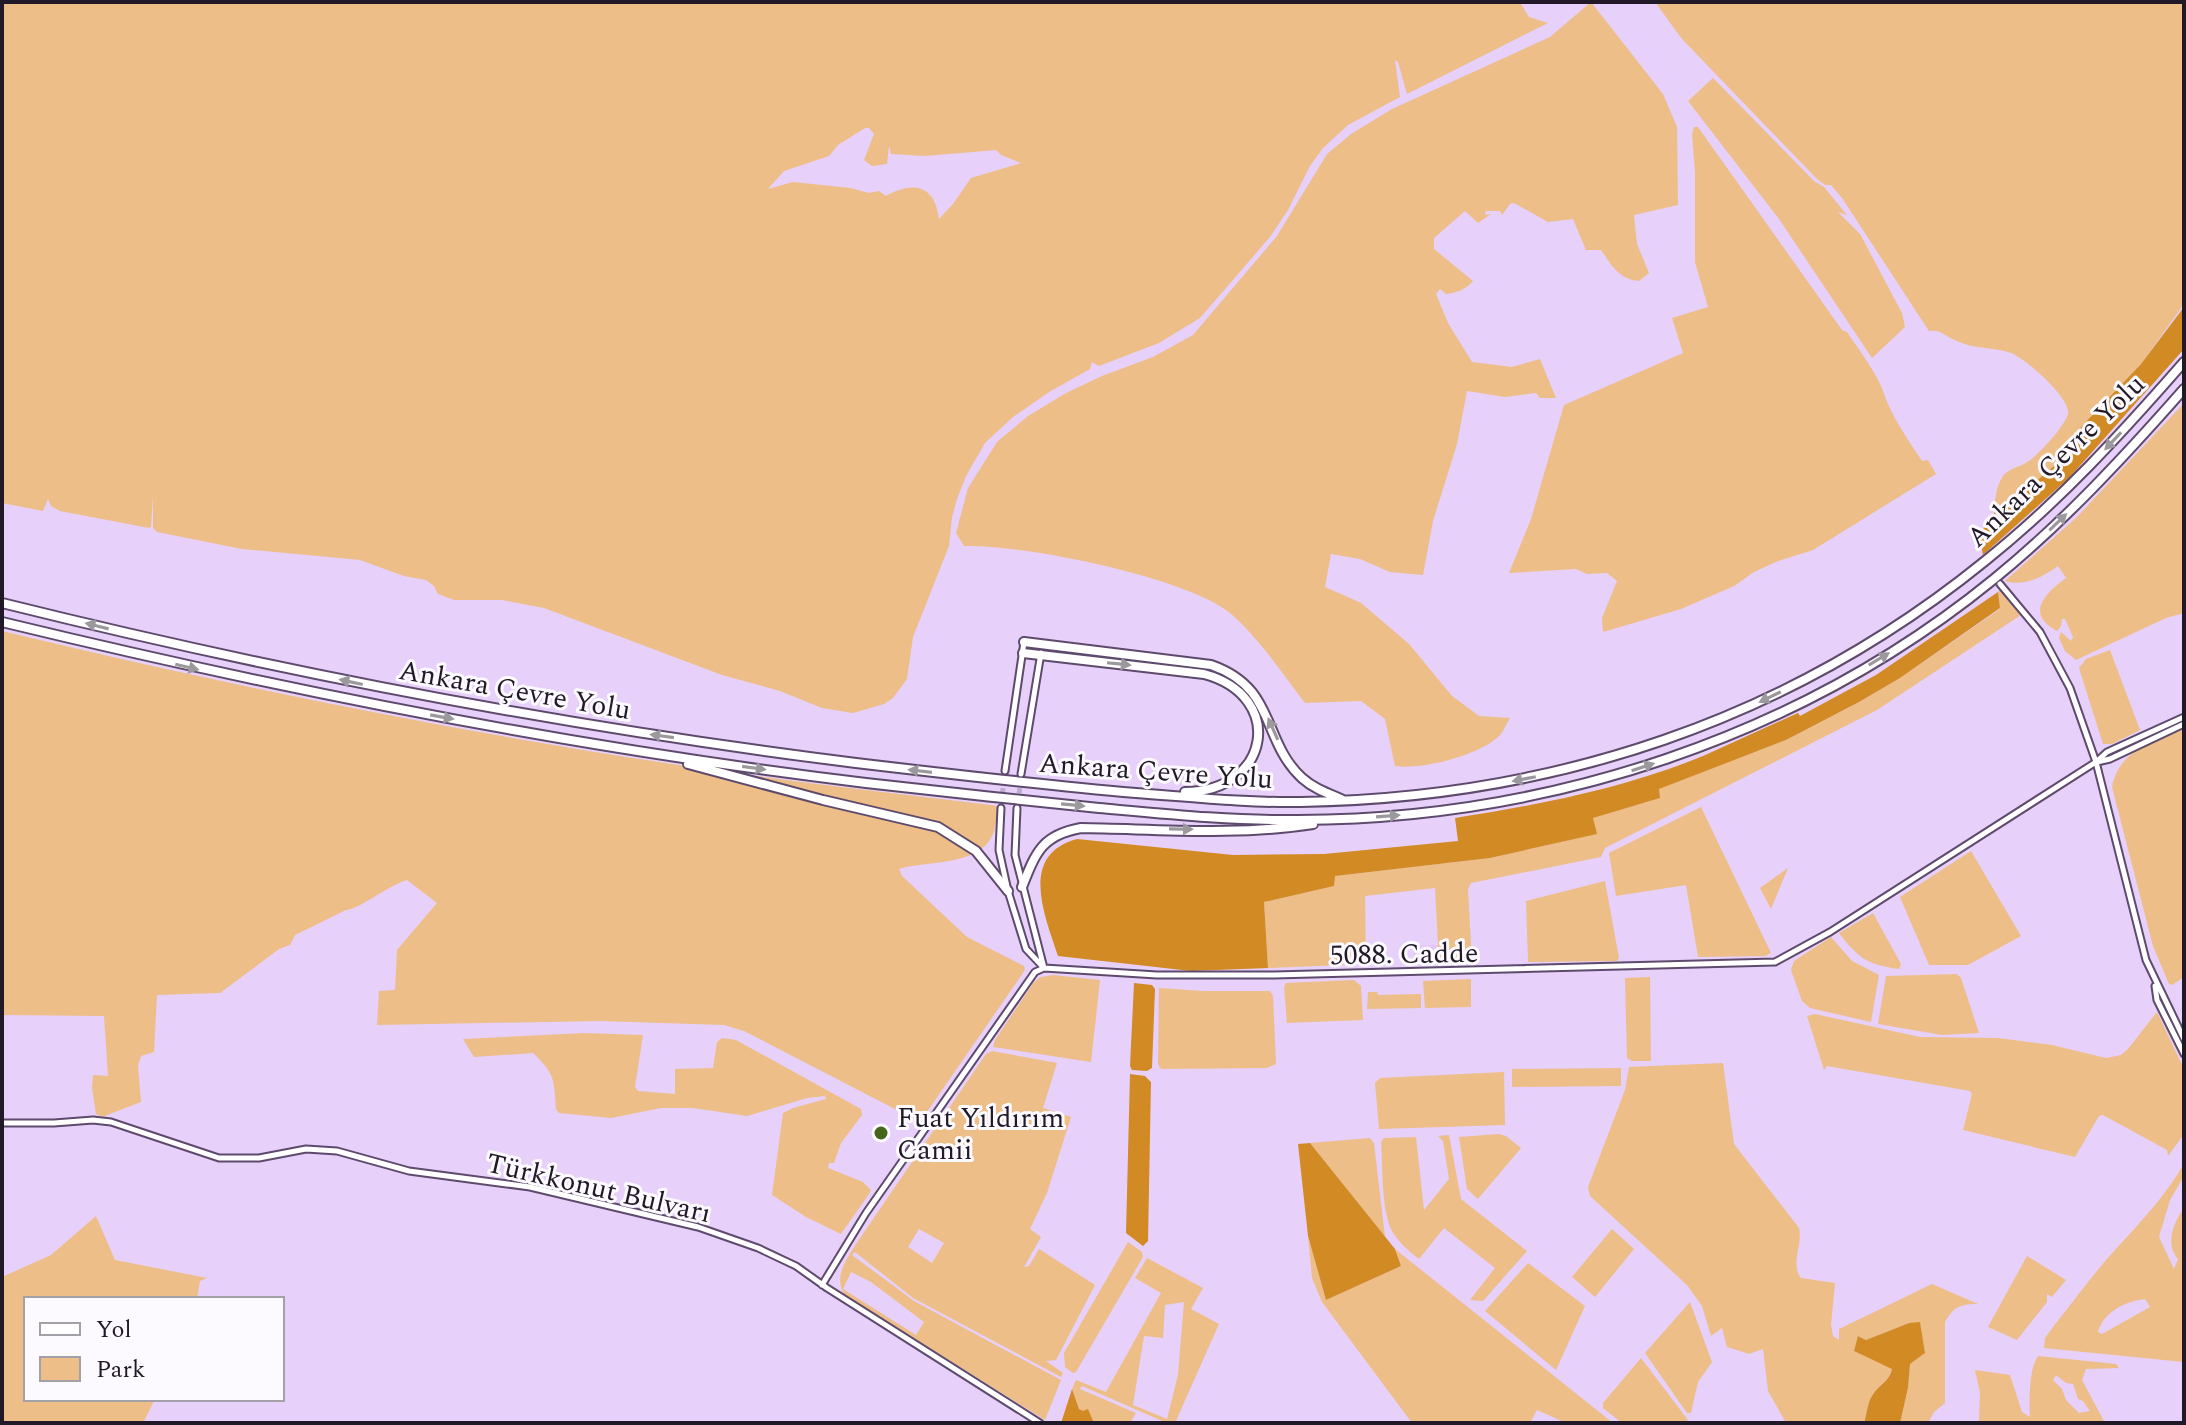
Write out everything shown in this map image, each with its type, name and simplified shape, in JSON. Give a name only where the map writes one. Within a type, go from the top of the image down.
[{"type":"highway","name":"Ankara Çevre Yolu","points":[[2,603],[213,653],[399,691],[568,721],[928,772],[1257,801],[1344,800],[1458,791],[1543,776],[1698,729],[1772,696],[1845,658],[1918,612],[1988,560],[2082,474],[2184,362]]},
{"type":"highway","name":"Ankara Çevre Yolu","points":[[2,622],[209,672],[343,699],[649,753],[821,778],[1010,800],[1212,817],[1350,819],[1460,809],[1547,794],[1621,774],[1704,746],[1855,673],[1990,583],[2092,489],[2184,389]]},
{"type":"highway","points":[[1024,642],[1211,665],[1225,670],[1238,677],[1258,700],[1284,755],[1300,776],[1309,784],[1344,800]]},
{"type":"highway","points":[[1023,653],[1204,674],[1223,679],[1237,688],[1247,700],[1255,713],[1257,742],[1240,775],[1216,789],[1200,792],[1133,792]]},
{"type":"highway","points":[[649,753],[938,827],[976,851],[1008,891]]},
{"type":"highway","points":[[1022,887],[1041,845],[1058,832],[1081,828],[1291,828],[1350,819]]},
{"type":"street","points":[[2000,584],[2027,614],[2059,665],[2074,699],[2096,762],[2157,1000],[2184,1054]]},
{"type":"street","points":[[1005,771],[1024,642]]},
{"type":"street","points":[[1021,774],[1043,643]]},
{"type":"street","name":"5088. Cadde","points":[[1044,968],[1157,975],[1261,976],[1775,962],[1830,932],[2107,752],[2184,717]]},
{"type":"street","name":"5088. Cadde","points":[[2096,762],[2110,759],[2184,724]]},
{"type":"street","points":[[1001,808],[999,850],[1008,891],[1026,949],[1044,968]]},
{"type":"street","points":[[1017,808],[1015,855],[1044,968]]},
{"type":"street","points":[[822,1285],[866,1213],[1018,993],[1035,972],[1044,968]]},
{"type":"street","points":[[2154,981],[2184,1039]]},
{"type":"street","points":[[2157,1000],[2164,996]]},
{"type":"street","name":"Türkkonut Bulvarı","points":[[2,1123],[107,1122],[219,1158],[259,1158],[306,1149],[337,1151],[409,1171],[530,1187],[698,1227],[758,1248],[796,1266],[1040,1423]]},
{"type":"shaded area","points":[[2184,307],[2184,349],[2069,478],[1983,555],[1980,538],[1985,525],[1994,525],[1994,512],[2007,506],[2060,461],[2082,426],[2141,364]]},
{"type":"shaded area","points":[[1998,592],[2000,608],[1900,678],[1786,740],[1659,789],[1660,798],[1593,818],[1597,834],[1490,858],[1335,876],[1334,886],[1264,902],[1268,968],[1191,971],[1058,956],[1043,906],[1040,888],[1042,873],[1047,858],[1059,847],[1077,839],[1233,855],[1324,854],[1458,841],[1455,818],[1550,801],[1643,777],[1703,756],[1798,713],[1800,716],[1876,675]]},
{"type":"shaded area","points":[[1438,945],[1439,964],[1415,964],[1412,946]]},
{"type":"shaded area","points":[[1134,983],[1152,985],[1155,989],[1152,1068],[1147,1071],[1132,1070],[1130,1066]]},
{"type":"shaded area","points":[[1130,1074],[1145,1076],[1151,1082],[1148,1241],[1143,1246],[1126,1233]]},
{"type":"shaded area","points":[[1310,1143],[1395,1249],[1401,1266],[1326,1300],[1308,1236],[1298,1144]]},
{"type":"shaded area","points":[[1920,1322],[1925,1353],[1910,1364],[1900,1423],[1864,1423],[1870,1399],[1892,1369],[1854,1351],[1858,1336],[1866,1340],[1909,1323]]},
{"type":"shaded area","points":[[1072,1389],[1079,1409],[1088,1409],[1094,1423],[1061,1423]]},
{"type":"green space","points":[[2,2],[1524,2],[1521,4],[1529,17],[1548,23],[1407,94],[1395,60],[1400,97],[1348,125],[1323,148],[1270,237],[1200,318],[1159,343],[1099,366],[1092,362],[1090,369],[1013,417],[985,443],[957,499],[949,546],[913,637],[907,679],[893,698],[884,704],[853,713],[822,708],[780,691],[722,675],[544,608],[502,600],[454,600],[438,594],[426,580],[404,576],[360,560],[242,549],[157,532],[153,528],[153,496],[149,528],[60,511],[51,506],[48,499],[43,511],[2,503]],"holes":[[[869,128],[874,134],[864,160],[872,166],[887,164],[889,146],[891,154],[925,156],[996,150],[1021,163],[971,178],[939,219],[933,199],[922,189],[906,188],[886,196],[879,191],[869,193],[793,182],[768,189],[784,171],[829,156],[838,145]]]},
{"type":"green space","points":[[1591,2],[1663,94],[1677,127],[1678,205],[1634,215],[1637,244],[1649,273],[1639,281],[1626,278],[1601,250],[1586,250],[1573,219],[1548,222],[1514,203],[1502,215],[1500,211],[1486,211],[1485,215],[1491,214],[1478,223],[1465,211],[1434,238],[1434,249],[1473,281],[1457,292],[1446,294],[1440,289],[1436,294],[1448,323],[1472,362],[1512,367],[1540,359],[1556,398],[1540,398],[1536,393],[1505,397],[1467,391],[1457,444],[1433,521],[1423,575],[1390,572],[1360,559],[1331,554],[1325,587],[1361,603],[1409,644],[1452,696],[1479,716],[1510,718],[1500,735],[1479,749],[1450,760],[1420,766],[1395,766],[1385,719],[1361,701],[1305,703],[1251,633],[1230,613],[1208,600],[1142,575],[1102,565],[1024,551],[964,546],[956,533],[968,488],[997,442],[1028,416],[1066,393],[1153,357],[1193,335],[1277,236],[1327,154],[1351,134],[1392,109],[1550,37]]},
{"type":"green space","points":[[1655,2],[2184,2],[2184,304],[2141,364],[2082,426],[2060,461],[2007,506],[1994,512],[1996,493],[2003,476],[2026,463],[2057,432],[2068,414],[2062,398],[2018,356],[1929,331],[1842,198],[1831,185],[1817,179],[1682,39]]},
{"type":"green space","points":[[1713,78],[1814,181],[1824,187],[1847,215],[1838,212],[1860,234],[1902,313],[1905,327],[1872,358],[1779,219],[1688,101]]},
{"type":"green space","points":[[1694,127],[1698,127],[1842,330],[1847,332],[1877,377],[1905,435],[1922,461],[1928,460],[1936,474],[1813,550],[1778,561],[1734,586],[1681,609],[1603,632],[1602,618],[1617,581],[1607,573],[1587,574],[1576,569],[1509,573],[1531,519],[1564,405],[1683,353],[1672,318],[1708,307],[1695,262]]},
{"type":"green space","points":[[2184,403],[2184,613],[2166,618],[2076,660],[2065,651],[2059,638],[2061,632],[2071,641],[2073,637],[2065,619],[2062,619],[2057,631],[2047,624],[2040,610],[2046,597],[2066,578],[2058,566],[2033,580],[2019,583],[2005,581],[2077,517]]},
{"type":"green space","points":[[2000,589],[2022,612],[2021,615],[1877,710],[1605,848],[1601,857],[1471,883],[1468,889],[1472,963],[1439,964],[1435,888],[1365,896],[1366,964],[1268,968],[1264,902],[1334,886],[1334,876],[1490,858],[1596,834],[1592,818],[1660,798],[1658,789],[1786,740],[1900,678],[2000,609]]},
{"type":"green space","points":[[2,631],[255,688],[594,752],[998,806],[994,831],[979,851],[953,860],[899,869],[902,876],[967,937],[1024,966],[1025,970],[920,1122],[744,1031],[724,1025],[600,1021],[377,1025],[379,991],[395,990],[397,950],[437,903],[407,880],[295,935],[290,945],[279,949],[220,993],[157,995],[154,1052],[141,1056],[138,1065],[141,1102],[102,1117],[96,1114],[92,1088],[93,1075],[108,1076],[104,1016],[2,1015]]},
{"type":"green space","points":[[2110,650],[2140,730],[2112,744],[2103,744],[2079,668],[2086,659]]},
{"type":"green space","points":[[2184,729],[2184,977],[2172,985],[2153,946],[2112,787],[2116,774],[2130,756],[2149,743]]},
{"type":"green space","points":[[1701,807],[1771,953],[1765,956],[1698,957],[1686,885],[1616,896],[1609,853]]},
{"type":"green space","points":[[1971,851],[2021,936],[1968,965],[1929,965],[1900,897]]},
{"type":"green space","points":[[1788,868],[1771,909],[1760,888]]},
{"type":"green space","points":[[1605,881],[1619,958],[1617,961],[1528,962],[1526,901]]},
{"type":"green space","points":[[1873,913],[1901,964],[1899,969],[1864,959],[1839,933]]},
{"type":"green space","points":[[1831,937],[1852,961],[1879,975],[1871,1022],[1810,1008],[1802,1001],[1791,970],[1794,961]]},
{"type":"green space","points":[[1957,974],[1979,1033],[1942,1035],[1878,1024],[1886,976]]},
{"type":"green space","points":[[1053,975],[1100,980],[1091,1062],[993,1047],[1034,982]]},
{"type":"green space","points":[[1650,977],[1651,1061],[1632,1061],[1627,1058],[1625,978]]},
{"type":"green space","points":[[1471,979],[1471,1007],[1425,1008],[1423,981]]},
{"type":"green space","points":[[1354,980],[1361,986],[1363,1020],[1287,1023],[1286,983]]},
{"type":"green space","points":[[1159,988],[1270,991],[1273,996],[1276,1064],[1267,1068],[1161,1069],[1158,1064]]},
{"type":"green space","points":[[1368,992],[1377,992],[1378,995],[1421,994],[1421,1008],[1367,1009]]},
{"type":"green space","points":[[2157,1012],[2184,1069],[2184,1134],[2168,1156],[2167,1150],[2103,1115],[2099,1116],[2075,1157],[1963,1130],[1972,1094],[1970,1091],[1827,1066],[1824,1070],[1807,1016],[1815,1014],[1920,1037],[1998,1038],[2052,1045],[2106,1058],[2121,1055],[2128,1049]]},
{"type":"green space","points":[[584,1033],[643,1035],[635,1087],[638,1091],[675,1094],[675,1069],[713,1068],[717,1042],[722,1038],[736,1040],[861,1109],[862,1115],[841,1143],[834,1163],[829,1163],[828,1168],[863,1182],[871,1190],[869,1194],[841,1234],[806,1217],[772,1195],[783,1113],[826,1099],[825,1096],[807,1098],[747,1116],[693,1108],[661,1108],[611,1118],[559,1113],[552,1078],[546,1066],[533,1053],[474,1057],[463,1039]]},
{"type":"green space","points":[[992,1051],[1057,1063],[1043,1108],[1071,1117],[1047,1193],[1030,1229],[1041,1237],[1024,1267],[1029,1266],[1039,1249],[1095,1285],[1056,1360],[1046,1361],[1063,1373],[1061,1377],[913,1298],[855,1252],[852,1255],[914,1301],[1061,1380],[1045,1420],[845,1295],[841,1288],[843,1267],[858,1241],[986,1054]],"holes":[[[919,1229],[944,1243],[932,1263],[908,1247]],[[851,1272],[871,1282],[924,1322],[916,1335],[843,1289]]]},
{"type":"green space","points":[[1723,1063],[1734,1144],[1799,1228],[1798,1273],[1801,1278],[1835,1283],[1831,1325],[1833,1336],[1839,1340],[1839,1329],[1932,1284],[1978,1304],[1958,1307],[1945,1322],[1945,1403],[1934,1412],[1928,1423],[1900,1423],[1910,1364],[1925,1353],[1920,1323],[1909,1323],[1866,1340],[1859,1336],[1854,1351],[1892,1368],[1870,1399],[1864,1423],[1786,1423],[1768,1391],[1763,1349],[1749,1354],[1727,1347],[1722,1328],[1711,1336],[1702,1306],[1687,1285],[1590,1196],[1588,1187],[1625,1090],[1629,1067]]},
{"type":"green space","points":[[1621,1068],[1621,1086],[1512,1087],[1512,1069]]},
{"type":"green space","points":[[1504,1072],[1505,1125],[1379,1129],[1375,1083],[1380,1078]]},
{"type":"green space","points":[[1499,1134],[1521,1148],[1478,1199],[1467,1189],[1459,1137]]},
{"type":"green space","points":[[1449,1135],[1461,1199],[1527,1251],[1483,1301],[1470,1300],[1495,1268],[1444,1228],[1419,1259],[1404,1246],[1388,1222],[1381,1142],[1384,1138],[1416,1137],[1424,1210],[1449,1179],[1443,1141],[1438,1136]]},
{"type":"green space","points":[[1370,1138],[1374,1143],[1385,1237],[1310,1143]]},
{"type":"green space","points":[[2184,1164],[2184,1176],[2170,1200],[2159,1237],[2174,1269],[2178,1259],[2171,1240],[2184,1208],[2184,1362],[2044,1348],[2045,1338],[2053,1327]],"holes":[[[2145,1299],[2150,1307],[2102,1334],[2098,1332],[2110,1313],[2123,1305]]]},
{"type":"green space","points":[[96,1216],[115,1260],[207,1278],[200,1281],[197,1297],[24,1297],[24,1401],[154,1401],[143,1423],[2,1423],[2,1277],[51,1255]]},
{"type":"green space","points":[[1612,1229],[1634,1249],[1595,1297],[1572,1277]]},
{"type":"green space","points":[[1308,1236],[1326,1300],[1401,1266],[1395,1249],[1613,1423],[1566,1423],[1537,1410],[1530,1423],[1412,1423],[1322,1302],[1312,1278]]},
{"type":"green space","points":[[1128,1242],[1142,1252],[1143,1257],[1073,1373],[1065,1367],[1064,1353]]},
{"type":"green space","points":[[2027,1256],[2066,1280],[2052,1297],[2047,1294],[2047,1302],[2017,1340],[1988,1327]]},
{"type":"green space","points":[[1147,1258],[1203,1288],[1191,1309],[1219,1324],[1175,1423],[1167,1423],[1082,1386],[1080,1389],[1136,1413],[1130,1423],[1094,1423],[1088,1409],[1083,1412],[1079,1409],[1072,1389],[1076,1380],[1106,1392],[1161,1293],[1135,1278]],"holes":[[[1184,1302],[1178,1375],[1167,1419],[1133,1405],[1144,1336],[1163,1338],[1165,1305]]]},
{"type":"green space","points":[[1528,1263],[1585,1306],[1556,1370],[1485,1311]]},
{"type":"green space","points":[[1690,1302],[1712,1362],[1698,1382],[1691,1413],[1687,1413],[1645,1353]]},
{"type":"green space","points":[[2038,1356],[2116,1364],[2119,1368],[2086,1369],[2082,1380],[2105,1423],[1979,1423],[1980,1393],[1975,1370],[2010,1375],[2022,1412],[2030,1417],[2030,1385]],"holes":[[[2056,1375],[2073,1384],[2078,1399],[2090,1411],[2079,1413],[2053,1380]]]},
{"type":"green space","points":[[1641,1358],[1688,1420],[1683,1423],[1622,1423],[1603,1408],[1603,1403]]},
{"type":"tunnel","points":[[1001,808],[1005,771]]},
{"type":"tunnel","points":[[1017,808],[1021,781]]},
{"type":"place","name":"Fuat Yıldırım Camii","points":[[881,1133]]}]
